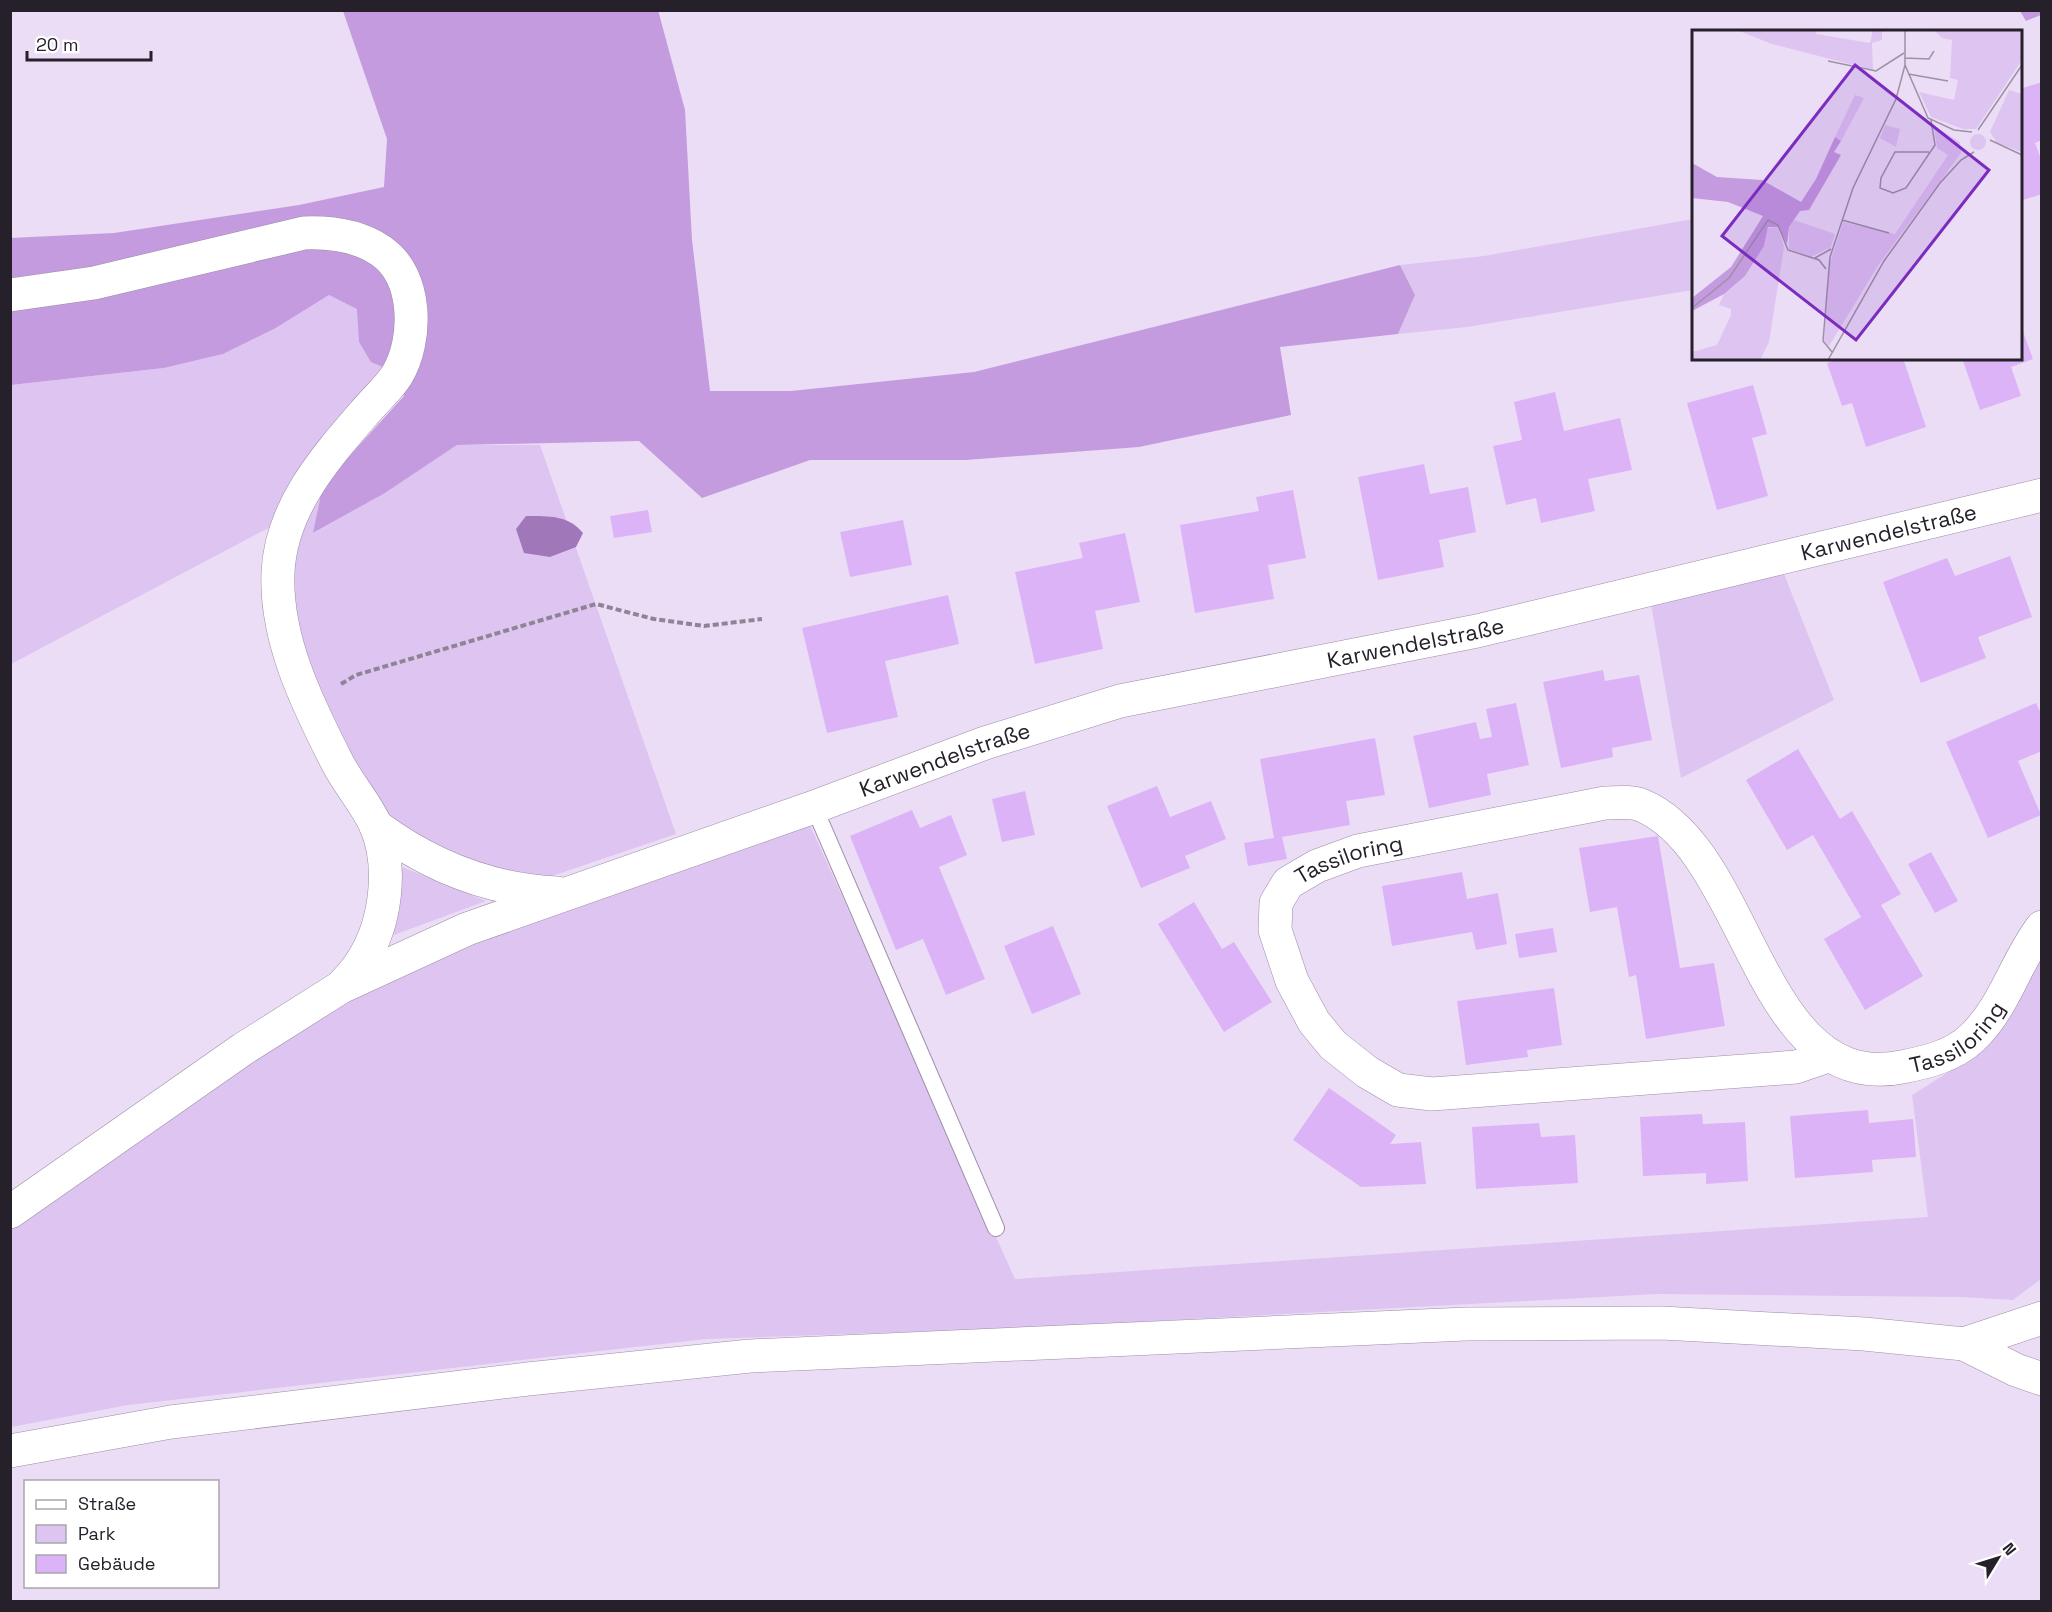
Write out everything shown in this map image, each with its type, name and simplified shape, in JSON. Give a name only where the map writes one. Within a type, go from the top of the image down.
[{"type":"street","points":[[10,294],[94,283],[304,233],[329,232],[363,241],[383,252],[398,268],[412,307],[406,355],[397,376],[319,465],[299,499],[284,535],[278,572],[280,609],[290,657],[336,761],[376,826],[384,861],[386,883],[374,936],[362,961],[341,987],[243,1049],[10,1212]]},
{"type":"street","name":"Karwendelstraße","points":[[341,987],[467,929],[564,893],[805,810],[985,743],[1120,701],[1477,631],[2042,495]]},
{"type":"street","name":"Tassiloring","points":[[1828,1056],[1796,1066],[1432,1094],[1398,1090],[1367,1072],[1333,1046],[1314,1022],[1292,981],[1275,930],[1276,903],[1288,883],[1317,866],[1358,851],[1605,803],[1638,804],[1660,815],[1678,831],[1702,860],[1781,1002],[1802,1030],[1828,1056],[1860,1068],[1888,1070],[1950,1054],[1970,1040],[1985,1024],[2042,927]]},
{"type":"street","points":[[376,826],[403,846],[484,882],[527,891],[564,893]]},
{"type":"street","points":[[1964,1344],[2042,1318]]},
{"type":"street","points":[[10,1451],[171,1422],[528,1379],[750,1356],[1512,1324],[1662,1323],[1864,1334],[1964,1344],[2016,1370],[2042,1379]]},
{"type":"lane","points":[[805,810],[996,1228]]},
{"type":"path","points":[[310,704],[356,675],[596,604],[654,619],[704,626],[762,619]]},
{"type":"green space","points":[[1692,219],[1692,290],[1467,327],[1398,334],[1415,295],[1400,265],[1484,256]]},
{"type":"green space","points":[[329,295],[358,309],[359,342],[390,370],[276,524],[11,664],[11,385],[164,368],[223,354],[274,329]]},
{"type":"green space","points":[[457,445],[540,445],[676,834],[549,877],[476,866],[402,831],[360,782],[306,666],[290,573],[300,529],[323,485],[314,533],[385,493]]},
{"type":"green space","points":[[1782,569],[1834,700],[1681,778],[1651,604]]},
{"type":"green space","points":[[809,823],[1015,1279],[1928,1217],[1912,1095],[1979,1053],[2041,950],[2041,1279],[2013,1300],[1960,1297],[1656,1294],[1027,1328],[706,1339],[128,1405],[11,1427],[10,1229],[293,1030],[400,975],[534,916]]},
{"type":"green space","points":[[402,867],[486,901],[391,936]]},
{"type":"shaded area","points":[[658,10],[685,110],[692,240],[710,391],[791,391],[974,372],[1400,265],[1415,295],[1398,334],[1280,347],[1291,415],[1139,447],[966,460],[810,460],[702,498],[639,441],[457,445],[385,493],[313,533],[323,485],[404,396],[390,370],[371,362],[359,342],[357,309],[329,295],[274,329],[223,354],[164,368],[11,385],[10,238],[114,233],[299,205],[384,187],[387,139],[343,11]]},
{"type":"shaded area","points":[[2020,11],[2041,11],[2041,15],[2026,21]]},
{"type":"shaded area","points":[[526,516],[565,520],[583,533],[576,547],[550,557],[524,553],[516,529]]},
{"type":"building","points":[[2042,82],[2042,140],[2035,143],[2042,162],[2042,194],[2022,200],[2022,88]]},
{"type":"building","points":[[2022,329],[2033,359],[2011,367],[2021,396],[1980,410],[1963,360],[2022,360]]},
{"type":"building","points":[[1836,360],[1904,360],[1926,427],[1866,447],[1852,403],[1842,406],[1827,363]]},
{"type":"building","points":[[1753,385],[1767,434],[1752,438],[1768,496],[1717,510],[1687,403]]},
{"type":"building","points":[[1555,392],[1564,431],[1620,418],[1632,470],[1588,479],[1595,511],[1541,523],[1536,498],[1506,505],[1493,446],[1522,440],[1514,402]]},
{"type":"building","points":[[1424,464],[1430,494],[1468,487],[1476,532],[1439,540],[1444,567],[1378,580],[1358,477]]},
{"type":"building","points":[[1293,490],[1306,558],[1268,565],[1274,599],[1195,613],[1180,525],[1259,511],[1256,497]]},
{"type":"building","points":[[648,510],[652,532],[614,538],[610,516]]},
{"type":"building","points":[[903,520],[912,565],[850,577],[840,532]]},
{"type":"building","points":[[1125,533],[1140,602],[1095,611],[1103,649],[1035,664],[1015,572],[1083,558],[1079,543]]},
{"type":"building","points":[[2010,556],[2032,617],[1978,637],[1986,658],[1921,683],[1883,582],[1947,558],[1955,576]]},
{"type":"building","points":[[948,595],[959,644],[885,661],[898,717],[827,733],[802,628]]},
{"type":"building","points":[[1603,670],[1605,681],[1639,675],[1652,740],[1612,748],[1613,757],[1561,768],[1543,682]]},
{"type":"building","points":[[1516,703],[1529,765],[1487,774],[1491,795],[1429,808],[1413,736],[1476,722],[1480,739],[1492,737],[1486,709]]},
{"type":"building","points":[[2036,703],[2042,715],[2042,751],[2018,761],[2041,815],[1988,838],[1946,742]]},
{"type":"building","points":[[1375,738],[1385,795],[1346,801],[1350,825],[1282,837],[1287,859],[1248,866],[1244,843],[1274,838],[1260,759]]},
{"type":"building","points":[[1798,749],[1840,819],[1852,811],[1901,894],[1881,905],[1923,976],[1865,1010],[1824,939],[1861,917],[1813,835],[1787,850],[1746,780]]},
{"type":"building","points":[[1157,786],[1170,817],[1211,801],[1226,839],[1185,856],[1190,868],[1141,888],[1107,806]]},
{"type":"building","points":[[1025,791],[1035,835],[1002,842],[992,799]]},
{"type":"building","points":[[912,810],[920,828],[951,815],[967,855],[939,867],[985,979],[946,995],[923,939],[896,950],[850,836]]},
{"type":"building","points":[[1658,836],[1680,968],[1714,963],[1725,1026],[1646,1039],[1636,975],[1629,977],[1617,907],[1590,912],[1579,848]]},
{"type":"building","points":[[1931,852],[1958,901],[1935,913],[1908,864]]},
{"type":"building","points":[[1462,872],[1467,899],[1498,893],[1507,944],[1476,950],[1472,932],[1392,946],[1382,886]]},
{"type":"building","points":[[1194,902],[1222,949],[1234,942],[1272,1002],[1224,1032],[1158,924]]},
{"type":"building","points":[[1053,926],[1081,994],[1032,1014],[1004,946]]},
{"type":"building","points":[[1553,928],[1557,952],[1519,958],[1515,934]]},
{"type":"building","points":[[1554,988],[1562,1045],[1527,1050],[1528,1057],[1466,1065],[1457,1001]]},
{"type":"building","points":[[1329,1088],[1396,1135],[1390,1144],[1421,1142],[1426,1184],[1361,1187],[1293,1140]]},
{"type":"building","points":[[1868,1110],[1869,1123],[1913,1119],[1916,1157],[1872,1160],[1873,1172],[1795,1178],[1790,1116]]},
{"type":"building","points":[[1702,1114],[1703,1124],[1745,1122],[1748,1181],[1706,1184],[1706,1173],[1643,1176],[1640,1117]]},
{"type":"building","points":[[1539,1123],[1541,1137],[1575,1135],[1578,1183],[1476,1189],[1472,1127]]}]
